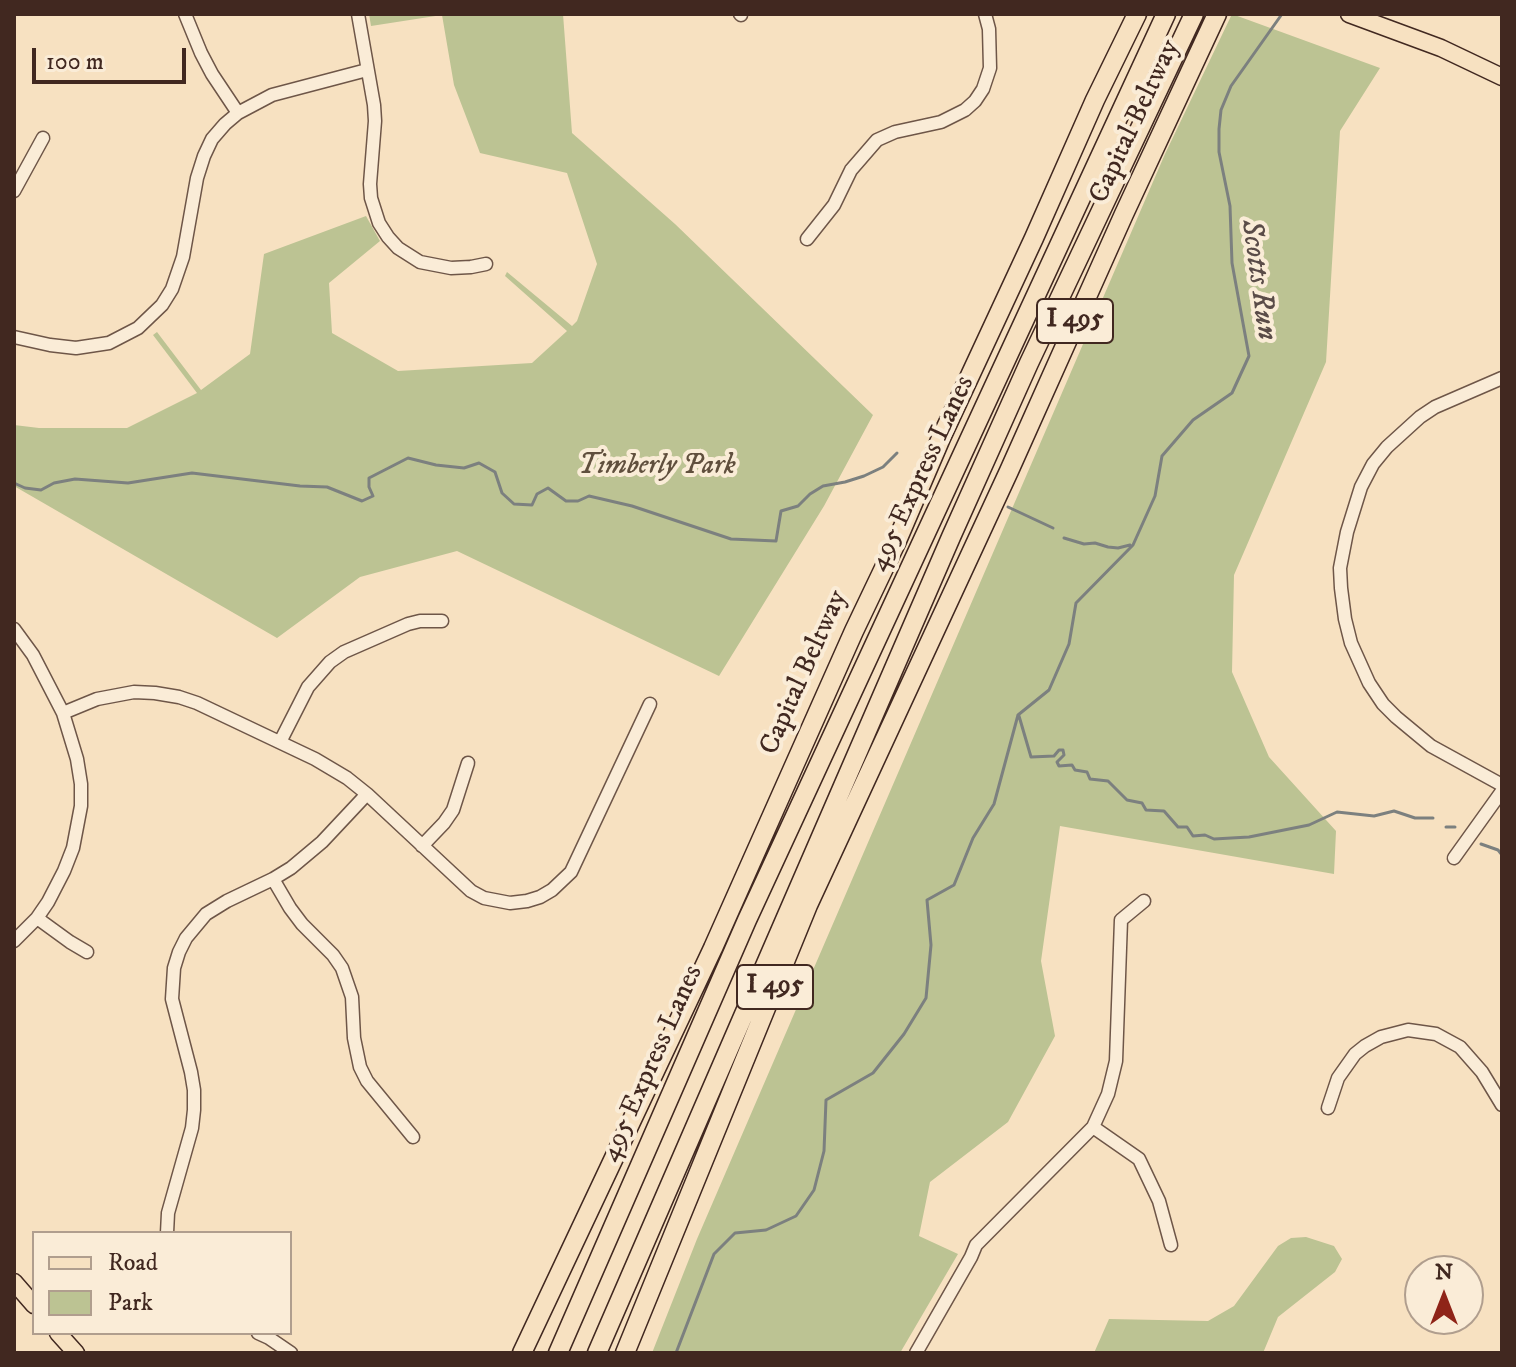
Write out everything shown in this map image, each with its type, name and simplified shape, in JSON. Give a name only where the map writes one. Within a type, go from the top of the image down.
[{"type":"highway","name":"Capital Beltway","points":[[522,1353],[713,948],[941,438],[1137,14]]},
{"type":"highway","name":"495 Express Lanes","points":[[558,1353],[747,920],[1166,14]]},
{"type":"highway","name":"495 Express Lanes","points":[[597,1353],[951,537],[1029,363],[1194,14]]},
{"type":"highway","name":"Capital Beltway","points":[[625,1353],[808,905],[1217,14]]},
{"type":"main road","points":[[1349,14],[1441,48],[1502,77]]},
{"type":"main road","points":[[14,1282],[32,1303]]},
{"type":"main road","points":[[60,1335],[76,1353]]},
{"type":"street","points":[[185,14],[212,74],[238,113]]},
{"type":"street","points":[[358,14],[375,121],[370,184],[379,223],[398,248],[420,262],[451,268],[486,264]]},
{"type":"street","points":[[807,239],[834,205],[851,170],[877,140],[895,132],[941,122],[965,110],[975,101],[990,68],[991,48],[985,14]]},
{"type":"street","points":[[14,337],[61,348],[92,347],[124,337],[152,317],[172,289],[179,273],[197,178],[212,139],[238,113],[272,95],[367,70]]},
{"type":"street","points":[[14,191],[43,138]]},
{"type":"street","points":[[1502,378],[1435,407],[1387,447],[1373,464],[1361,487],[1340,568],[1351,643],[1359,664],[1383,704],[1431,746],[1502,785]]},
{"type":"street","points":[[280,742],[308,687],[330,662],[344,652],[408,624],[442,621]]},
{"type":"street","points":[[14,629],[33,655],[63,713],[81,784],[78,828],[64,871],[37,918],[14,941]]},
{"type":"street","points":[[63,713],[115,694],[155,693],[197,703],[327,766],[367,794],[462,884],[484,898],[510,903],[540,897],[571,872],[650,704]]},
{"type":"street","points":[[422,846],[453,810],[468,763]]},
{"type":"street","points":[[1454,858],[1502,791]]},
{"type":"street","points":[[167,1231],[168,1213],[192,1128],[194,1110],[191,1072],[172,999],[174,968],[186,938],[206,914],[273,879],[308,855],[367,794]]},
{"type":"street","points":[[273,879],[302,924],[342,968],[352,997],[354,1038],[360,1067],[367,1081],[413,1137]]},
{"type":"street","points":[[916,1353],[976,1245],[1093,1127],[1108,1094],[1116,1061],[1121,920],[1144,901]]},
{"type":"street","points":[[37,918],[87,952]]},
{"type":"street","points":[[1328,1108],[1338,1078],[1355,1054],[1381,1037],[1408,1030],[1436,1034],[1460,1047],[1482,1072],[1502,1105]]},
{"type":"street","points":[[1093,1127],[1139,1159],[1159,1201],[1171,1245]]},
{"type":"street","points":[[262,1335],[291,1353]]},
{"type":"green space","name":"Timberly Park","points":[[369,14],[563,14],[572,133],[675,224],[873,415],[824,506],[719,676],[457,551],[360,577],[277,638],[14,486],[14,425],[127,428],[197,393],[153,335],[157,332],[201,390],[250,354],[264,254],[366,216],[380,241],[329,283],[332,333],[398,371],[532,363],[567,331],[505,276],[507,272],[572,326],[577,321],[597,264],[567,173],[480,153],[454,85],[442,15],[371,26]]},
{"type":"green space","points":[[1232,14],[1380,68],[1340,131],[1326,362],[1234,575],[1232,672],[1269,757],[1336,831],[1334,874],[1060,826],[1041,961],[1055,1036],[1008,1122],[930,1182],[919,1236],[958,1254],[900,1353],[652,1353],[697,1239],[1165,154]]},
{"type":"green space","points":[[1306,1237],[1334,1246],[1342,1259],[1335,1272],[1278,1317],[1263,1353],[1094,1353],[1109,1319],[1208,1321],[1234,1306],[1278,1246],[1291,1238]]},
{"type":"waterway","name":"Scotts Run","points":[[676,1353],[714,1254],[735,1233],[766,1230],[796,1216],[814,1190],[824,1151],[826,1100],[873,1073],[904,1034],[926,998],[931,945],[927,900],[954,885],[973,838],[994,804],[1018,715],[1049,690],[1069,644],[1076,603],[1133,545],[1155,496],[1162,456],[1193,420],[1232,393],[1249,356],[1232,263],[1230,206],[1219,152],[1219,129],[1221,110],[1231,86],[1282,14]]},
{"type":"waterway","points":[[14,483],[41,490],[54,483],[75,479],[128,483],[192,473],[327,487],[362,501],[373,496],[369,478],[408,458],[464,468],[479,463],[495,472],[502,493],[514,504],[532,505],[537,494],[548,488],[566,501],[578,501],[589,496],[632,506],[731,539],[776,541],[781,511],[798,506],[823,486],[864,476],[883,467],[897,453]]},
{"type":"waterway","points":[[1008,507],[1053,528]]},
{"type":"waterway","points":[[1064,538],[1108,547],[1130,545]]},
{"type":"waterway","points":[[1019,716],[1031,757],[1054,756],[1063,750],[1064,755],[1057,762],[1059,766],[1072,765],[1075,770],[1087,772],[1090,779],[1108,781],[1127,800],[1142,803],[1146,810],[1164,811],[1178,827],[1187,827],[1193,836],[1205,835],[1214,839],[1249,837],[1309,825],[1337,812],[1374,816],[1394,811],[1415,818],[1433,818]]},
{"type":"waterway","points":[[1446,827],[1455,827]]},
{"type":"waterway","points":[[1481,844],[1498,850],[1502,855]]}]
